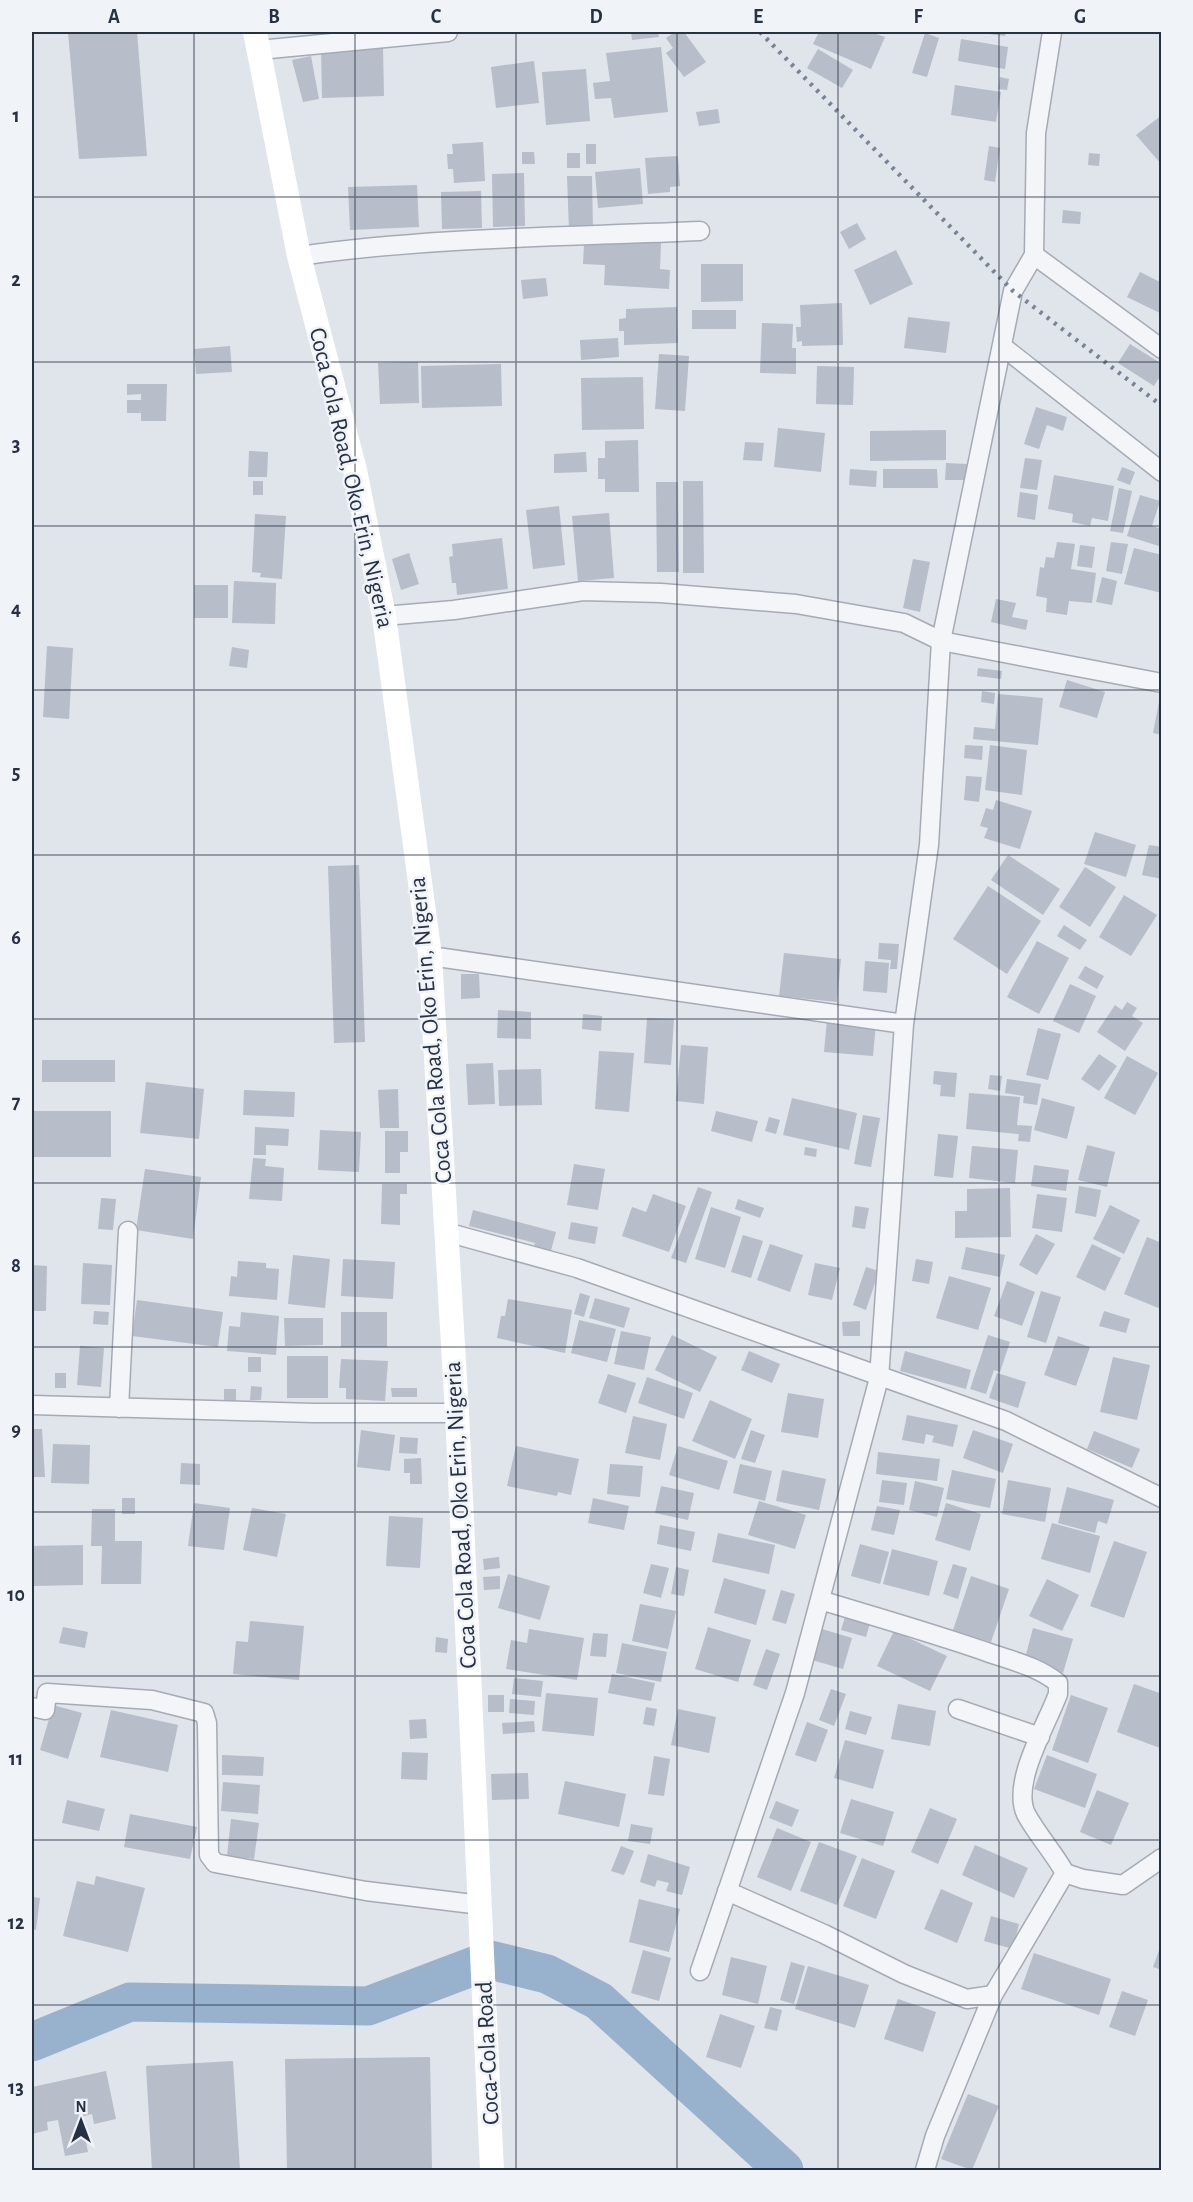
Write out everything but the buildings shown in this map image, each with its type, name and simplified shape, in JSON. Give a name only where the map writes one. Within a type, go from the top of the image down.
[{"type":"street","points":[[257,41],[448,32]]},
{"type":"street","points":[[700,1971],[795,1693],[879,1378],[904,1024],[929,845],[941,641],[1013,291],[1034,255],[1036,133],[1052,32]]},
{"type":"street","name":"Coca Cola Road, Oko Erin, Nigeria","points":[[257,41],[299,256],[355,470],[384,616],[430,956],[457,1413],[482,1935]]},
{"type":"street","points":[[299,256],[361,247],[700,231]]},
{"type":"street","points":[[1034,255],[1161,349]]},
{"type":"street","points":[[1002,346],[1161,472]]},
{"type":"street","points":[[384,616],[454,610],[583,591],[661,593],[796,604],[903,622],[941,641],[1161,683]]},
{"type":"street","points":[[430,956],[904,1024]]},
{"type":"street","points":[[119,1408],[128,1231]]},
{"type":"street","points":[[446,1232],[577,1268],[879,1378],[1006,1421],[1161,1498]]},
{"type":"street","points":[[32,1405],[457,1413]]},
{"type":"street","points":[[820,1600],[936,1634],[1046,1673],[1058,1683],[1058,1694],[1027,1767],[1023,1798],[1026,1813],[1051,1848],[1065,1873],[1083,1879],[1123,1885],[1161,1858]]},
{"type":"street","points":[[32,1707],[45,1710],[47,1693],[152,1700],[204,1713],[207,1723],[209,1855],[215,1863],[366,1891],[481,1905]]},
{"type":"street","points":[[958,1708],[1040,1737]]},
{"type":"street","points":[[925,2170],[935,2136],[993,1995],[1065,1873]]},
{"type":"street","points":[[727,1891],[824,1934],[904,1974],[967,1999],[993,1995]]},
{"type":"street","name":"Coca-Cola Road","points":[[482,1935],[492,2170]]},
{"type":"waterway","points":[[32,2042],[130,2002],[368,2006],[490,1960],[547,1974],[599,2001],[784,2170]]},
{"type":"railway","points":[[760,32],[1013,291],[1162,406]]}]
